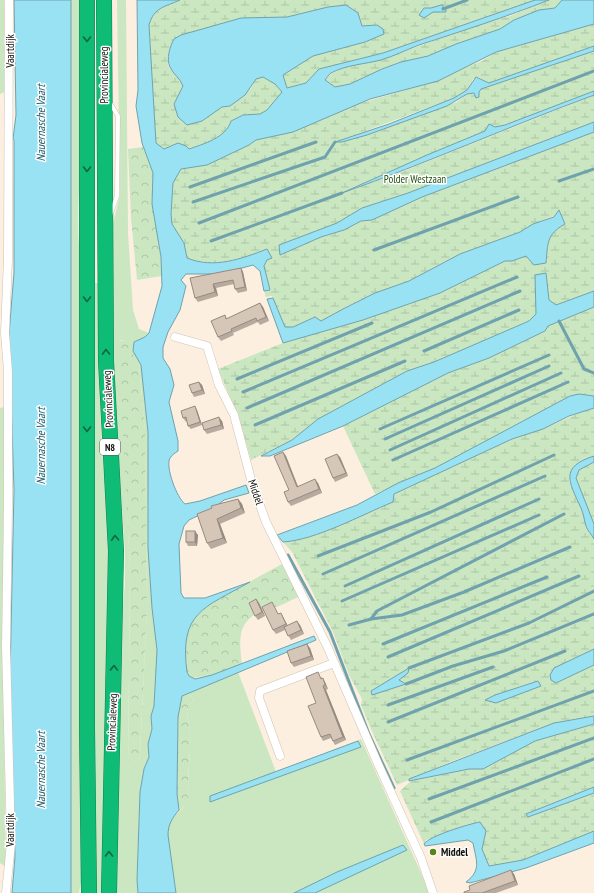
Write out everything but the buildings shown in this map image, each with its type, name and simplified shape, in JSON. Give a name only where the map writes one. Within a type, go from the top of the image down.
[{"type":"highway","name":"Provincialeweg","points":[[87,0],[87,705],[90,893]]},
{"type":"highway","name":"Provincialeweg","points":[[104,0],[106,361],[116,551],[109,893]]},
{"type":"street","name":"Vaartdijk","points":[[6,893],[11,843],[6,647],[8,372],[5,334],[8,259],[10,0]]},
{"type":"street","name":"Middel","points":[[175,337],[207,346],[220,385],[234,414],[252,483],[266,522],[334,663],[421,858],[433,893]]},
{"type":"street","points":[[280,756],[259,698],[260,691],[334,663]]},
{"type":"green space","points":[[0,0],[4,0],[5,92],[0,94]]},
{"type":"green space","points":[[71,0],[81,0],[81,173],[78,219],[81,265],[81,882],[79,893],[71,893]]},
{"type":"green space","points":[[117,0],[126,0],[128,233],[133,310],[139,329],[149,333],[145,337],[134,342],[133,351],[141,365],[148,432],[148,548],[152,608],[157,650],[154,706],[151,716],[152,729],[148,744],[149,757],[144,769],[140,793],[137,867],[138,893],[114,893],[122,611],[125,585],[125,553],[111,344],[112,227],[120,195]],"holes":[[[119,340],[123,340],[139,365],[145,431],[147,607],[140,755],[139,763],[128,768],[130,569]]]},
{"type":"green space","points":[[180,0],[535,0],[383,53],[319,69],[306,83],[287,88],[283,75],[313,56],[365,42],[383,34],[377,25],[362,26],[358,13],[328,7],[287,17],[241,18],[171,44],[168,64],[183,86],[174,104],[178,117],[202,121],[222,107],[230,106],[251,88],[256,79],[263,77],[275,84],[282,92],[267,110],[260,114],[243,115],[231,121],[224,132],[213,140],[188,149],[178,143],[165,149],[156,143],[149,25],[151,19],[157,11]]},
{"type":"green space","points":[[549,0],[562,0],[555,8],[520,18],[500,29],[456,44],[428,56],[401,62],[382,69],[350,84],[335,87],[325,80],[329,75],[342,68],[381,60],[479,24],[510,16]]},
{"type":"green space","name":"Polder Westzaan","points":[[594,24],[594,46],[489,83],[478,77],[473,79],[467,90],[454,98],[336,142],[342,142],[457,102],[467,94],[474,93],[476,98],[481,89],[594,51],[594,91],[505,125],[488,128],[485,131],[349,190],[394,175],[594,95],[594,122],[408,193],[362,208],[337,223],[279,245],[281,255],[321,237],[344,230],[361,221],[372,220],[422,197],[594,132],[594,291],[556,306],[549,300],[546,273],[536,314],[529,321],[434,362],[407,371],[318,419],[292,440],[251,460],[239,418],[218,369],[283,343],[363,320],[440,293],[505,261],[512,261],[526,255],[546,263],[549,240],[554,232],[565,224],[554,216],[533,224],[520,232],[460,254],[409,281],[375,293],[321,321],[315,317],[293,327],[285,327],[272,296],[266,297],[264,291],[270,290],[264,266],[267,260],[244,259],[221,262],[200,262],[187,258],[184,243],[172,224],[171,214],[173,183],[181,169],[207,165],[249,145],[256,140],[293,132],[354,105],[413,88],[482,61],[496,52]]},
{"type":"green space","points":[[143,147],[153,173],[152,204],[161,257],[162,276],[137,280],[131,218],[128,149]]},
{"type":"green space","points":[[93,283],[98,283],[101,432],[110,563],[103,893],[94,893]]},
{"type":"green space","points":[[594,307],[594,396],[579,394],[570,396],[435,468],[375,494],[343,426],[448,373],[489,358],[545,331],[548,326]]},
{"type":"green space","points":[[118,340],[126,341],[139,365],[145,431],[147,607],[140,755],[137,767],[128,768],[130,569]]},
{"type":"green space","points":[[4,407],[3,651],[6,867],[0,863],[0,408]]},
{"type":"green space","points":[[590,408],[594,408],[594,456],[582,460],[569,481],[585,518],[586,527],[594,539],[594,649],[554,668],[550,675],[556,683],[594,665],[594,716],[554,723],[450,762],[397,785],[371,729],[361,705],[362,699],[349,675],[333,632],[292,552],[283,542],[310,537],[338,526],[392,502],[394,494],[512,439],[543,429]],"holes":[[[538,681],[540,686],[496,703],[515,688]]]},
{"type":"green space","points":[[594,462],[594,524],[576,478],[579,470]]},
{"type":"green space","points":[[282,564],[295,585],[299,597],[256,614],[249,619],[241,632],[240,641],[242,664],[212,675],[191,678],[187,672],[185,642],[190,623],[209,604]]},
{"type":"green space","points":[[238,672],[276,772],[361,739],[430,893],[176,893],[168,852],[167,835],[168,827],[172,819],[184,806],[188,799],[190,729],[187,712],[193,701],[189,691]]},
{"type":"green space","points":[[189,691],[193,701],[187,712],[190,729],[188,799],[187,803],[178,812],[178,717],[182,696]]},
{"type":"green space","points":[[594,724],[594,787],[526,814],[528,817],[594,793],[594,831],[523,860],[489,866],[482,849],[486,831],[475,823],[426,840],[424,844],[400,791],[411,781],[469,769],[483,769],[535,741]]},
{"type":"water","name":"Nauernasche Vaart","points":[[14,0],[71,0],[71,893],[12,893],[15,857],[10,677],[14,490],[9,334],[14,273],[13,139],[16,115]]},
{"type":"water","points":[[137,0],[180,0],[157,11],[151,19],[149,25],[156,143],[164,149],[178,143],[189,149],[213,140],[224,132],[231,121],[243,115],[260,114],[267,110],[282,92],[275,84],[263,77],[256,79],[245,95],[230,106],[222,107],[202,121],[187,125],[178,117],[174,104],[183,86],[171,69],[168,60],[174,39],[181,35],[241,18],[287,17],[328,7],[346,5],[358,13],[362,26],[377,25],[383,29],[384,34],[365,42],[313,56],[283,75],[287,88],[306,83],[319,69],[383,53],[535,0],[549,0],[386,58],[337,70],[330,74],[325,80],[335,87],[350,84],[401,62],[428,56],[456,44],[500,29],[514,20],[539,10],[555,8],[562,0],[594,0],[594,24],[496,52],[438,81],[370,99],[293,132],[256,140],[249,145],[207,165],[181,169],[173,183],[171,214],[172,224],[184,243],[187,258],[207,263],[217,263],[237,259],[267,249],[272,258],[267,260],[264,266],[270,290],[264,291],[260,271],[253,265],[220,274],[186,274],[181,280],[186,286],[180,310],[168,332],[163,347],[163,358],[170,369],[174,385],[169,402],[178,441],[178,451],[170,458],[169,468],[175,489],[179,496],[185,504],[200,501],[246,485],[249,493],[224,500],[214,508],[189,520],[184,526],[179,544],[181,593],[184,598],[205,598],[250,582],[208,606],[198,614],[191,624],[187,636],[187,672],[189,676],[195,679],[212,675],[314,636],[316,640],[182,696],[178,717],[177,794],[179,810],[171,822],[168,835],[176,893],[138,893],[137,880],[140,792],[144,769],[149,757],[148,744],[152,729],[151,716],[154,706],[157,650],[152,608],[148,548],[148,432],[141,365],[133,351],[134,342],[145,337],[149,333],[162,286],[161,257],[152,204],[153,173],[142,143],[136,106],[138,90]]},
{"type":"water","points":[[443,5],[443,9],[446,10],[446,12],[433,12],[424,18],[419,15],[424,8],[431,8]]},
{"type":"water","points":[[594,46],[594,51],[481,89],[479,92],[479,97],[476,98],[474,93],[467,94],[447,106],[367,135],[342,142],[335,142],[389,124],[454,98],[467,90],[476,77],[489,83]]},
{"type":"water","points":[[594,91],[594,95],[342,193],[485,131],[489,124],[495,127],[505,125]]},
{"type":"water","points":[[594,122],[594,132],[422,197],[372,220],[361,221],[344,230],[321,237],[280,255],[279,245],[337,223],[362,208],[408,193]]},
{"type":"water","points":[[559,210],[565,224],[554,232],[549,240],[546,263],[534,265],[526,256],[512,261],[505,261],[440,293],[363,320],[283,343],[267,299],[273,298],[285,327],[293,327],[315,317],[321,321],[375,293],[409,281],[460,254],[520,232],[533,224],[554,217]]},
{"type":"water","points":[[546,273],[549,300],[556,305],[594,291],[594,307],[548,326],[545,331],[489,358],[448,373],[343,426],[270,456],[261,456],[292,440],[318,419],[407,371],[434,362],[529,321],[536,314],[535,275]]},
{"type":"water","points":[[579,394],[594,396],[594,408],[569,416],[543,429],[512,439],[394,494],[393,502],[324,532],[310,537],[283,542],[277,535],[357,505],[398,483],[435,468],[570,396]]},
{"type":"water","points":[[594,456],[594,462],[579,470],[576,478],[594,524],[594,539],[587,528],[573,490],[570,476],[571,470],[576,465],[583,460]]},
{"type":"water","points":[[594,649],[594,665],[556,683],[551,680],[550,675],[554,668]]},
{"type":"water","points":[[409,668],[408,673],[399,680],[406,684],[372,695],[371,691]]},
{"type":"water","points":[[538,681],[541,686],[496,703],[485,700],[495,695]]},
{"type":"water","points":[[594,716],[594,724],[535,741],[483,769],[469,769],[409,781],[409,779],[554,723]]},
{"type":"water","points":[[358,741],[361,747],[210,802],[210,796]]},
{"type":"water","points":[[594,787],[594,793],[528,817],[526,814]]},
{"type":"water","points":[[480,822],[486,831],[482,849],[489,866],[523,860],[594,831],[594,843],[526,868],[470,883],[466,882],[471,878],[477,864],[473,843],[468,840],[425,846],[424,844],[433,837]]},
{"type":"water","points":[[403,845],[407,850],[315,893],[294,893],[337,872]]},
{"type":"waterway","points":[[443,9],[467,0]]},
{"type":"waterway","points":[[199,223],[594,71]]},
{"type":"waterway","points":[[190,187],[316,142]]},
{"type":"waterway","points":[[193,202],[325,157],[335,142]]},
{"type":"waterway","points":[[559,181],[594,169]]},
{"type":"waterway","points":[[211,241],[342,193]]},
{"type":"waterway","points":[[374,250],[518,197]]},
{"type":"waterway","points":[[243,392],[517,277]]},
{"type":"waterway","points":[[247,408],[520,291]]},
{"type":"waterway","points":[[424,351],[519,310]]},
{"type":"waterway","points":[[559,321],[584,369],[594,373]]},
{"type":"waterway","points":[[237,379],[372,323]]},
{"type":"waterway","points":[[380,429],[549,355]]},
{"type":"waterway","points":[[255,425],[405,361]]},
{"type":"waterway","points":[[385,439],[549,366]]},
{"type":"waterway","points":[[390,450],[561,373]]},
{"type":"waterway","points":[[393,460],[568,382]]},
{"type":"waterway","points":[[318,556],[431,512],[554,455]]},
{"type":"waterway","points":[[323,574],[545,476]]},
{"type":"waterway","points":[[345,586],[539,499]]},
{"type":"waterway","points":[[564,514],[377,611],[371,619],[402,615],[464,592],[570,547]]},
{"type":"waterway","points":[[342,601],[539,515]]},
{"type":"waterway","points":[[288,555],[330,632],[369,734],[394,788]]},
{"type":"waterway","points":[[388,657],[579,576]]},
{"type":"waterway","points":[[383,644],[547,577]]},
{"type":"waterway","points":[[409,668],[529,623],[594,591]]},
{"type":"waterway","points":[[406,684],[453,666],[504,651],[594,614]]},
{"type":"waterway","points":[[349,625],[371,619]]},
{"type":"waterway","points":[[388,722],[565,651]]},
{"type":"waterway","points":[[388,705],[493,667]]},
{"type":"waterway","points":[[407,760],[594,691]]},
{"type":"waterway","points":[[429,799],[594,738]]},
{"type":"waterway","points":[[431,822],[594,759]]},
{"type":"place","name":"Middel","points":[[433,852]]}]
